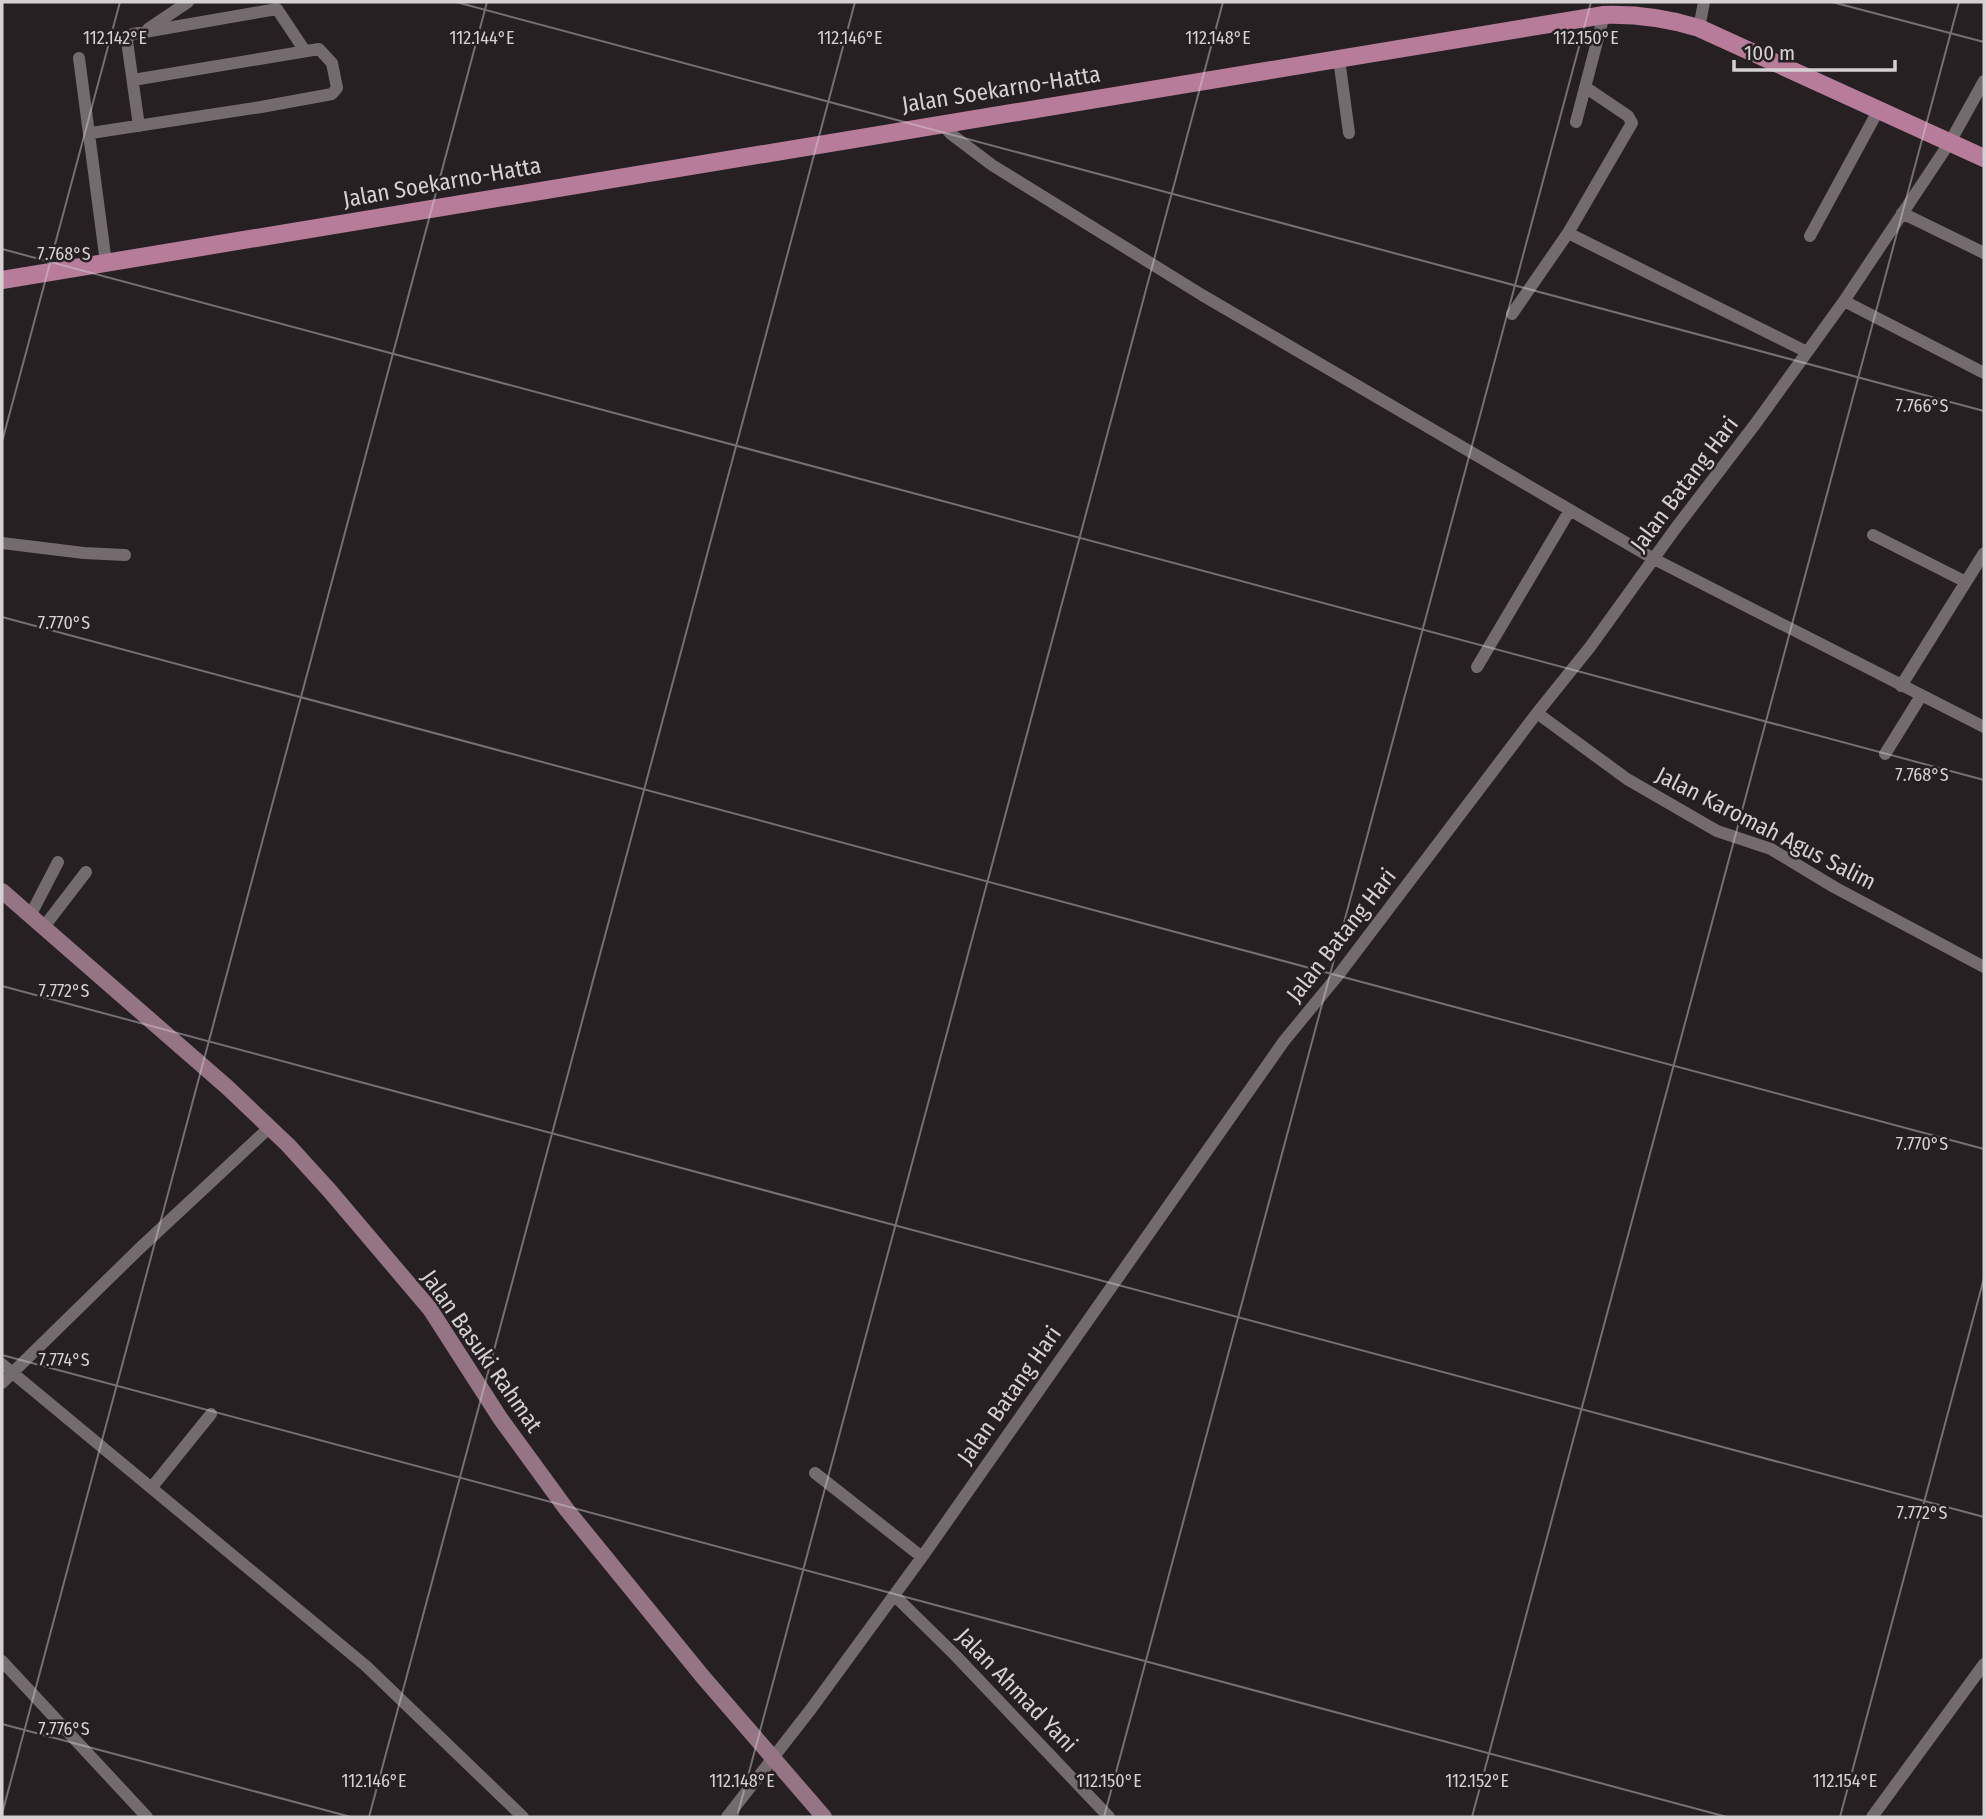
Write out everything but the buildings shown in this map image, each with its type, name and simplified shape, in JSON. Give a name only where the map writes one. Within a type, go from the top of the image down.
[{"type":"main road","name":"Jalan Soekarno-Hatta","points":[[2,280],[1604,15],[1637,14],[1670,19],[1699,28],[1984,158]]},
{"type":"main road","name":"Jalan Basuki Rahmat","points":[[2,891],[270,1126],[329,1190],[424,1301],[500,1418],[567,1510],[772,1759],[824,1817]]},
{"type":"street","points":[[143,32],[188,2]]},
{"type":"street","points":[[1699,28],[1704,2]]},
{"type":"street","points":[[139,126],[127,41],[133,34],[275,6],[305,51]]},
{"type":"street","points":[[1576,122],[1604,15]]},
{"type":"street","points":[[91,133],[261,107],[335,92],[337,88],[330,59],[319,50],[133,80]]},
{"type":"street","points":[[79,58],[91,133],[106,263]]},
{"type":"street","points":[[1339,59],[1349,133]]},
{"type":"street","name":"Jalan Batang Hari","points":[[727,1817],[811,1709],[922,1557],[1284,1041],[1340,973],[1537,713],[1590,648],[1844,301],[1950,142],[1984,81]]},
{"type":"street","points":[[1512,314],[1568,233],[1632,123],[1628,117],[1585,87]]},
{"type":"street","points":[[1810,236],[1880,109]]},
{"type":"street","points":[[942,124],[992,165],[1155,266],[1654,559],[1984,727]]},
{"type":"street","points":[[1902,213],[1984,253]]},
{"type":"street","points":[[1568,233],[1807,352]]},
{"type":"street","points":[[1844,301],[1984,373]]},
{"type":"street","points":[[1477,667],[1570,510]]},
{"type":"street","points":[[1873,535],[1966,582]]},
{"type":"street","points":[[2,543],[125,555]]},
{"type":"street","points":[[1901,685],[1984,553]]},
{"type":"street","points":[[1885,754],[1922,696]]},
{"type":"street","name":"Jalan Karomah Agus Salim","points":[[1537,713],[1627,779],[1717,831],[1771,849],[1835,887],[1984,967]]},
{"type":"street","points":[[30,916],[58,862]]},
{"type":"street","points":[[43,928],[86,872]]},
{"type":"street","points":[[2,1383],[7,1369],[270,1126]]},
{"type":"street","points":[[7,1369],[366,1667],[523,1817]]},
{"type":"street","points":[[152,1487],[211,1414]]},
{"type":"street","points":[[815,1473],[922,1557]]},
{"type":"street","name":"Jalan Ahmad Yani","points":[[894,1595],[1109,1817]]},
{"type":"street","points":[[2,1661],[147,1817]]},
{"type":"street","points":[[1872,1817],[1984,1664]]}]
